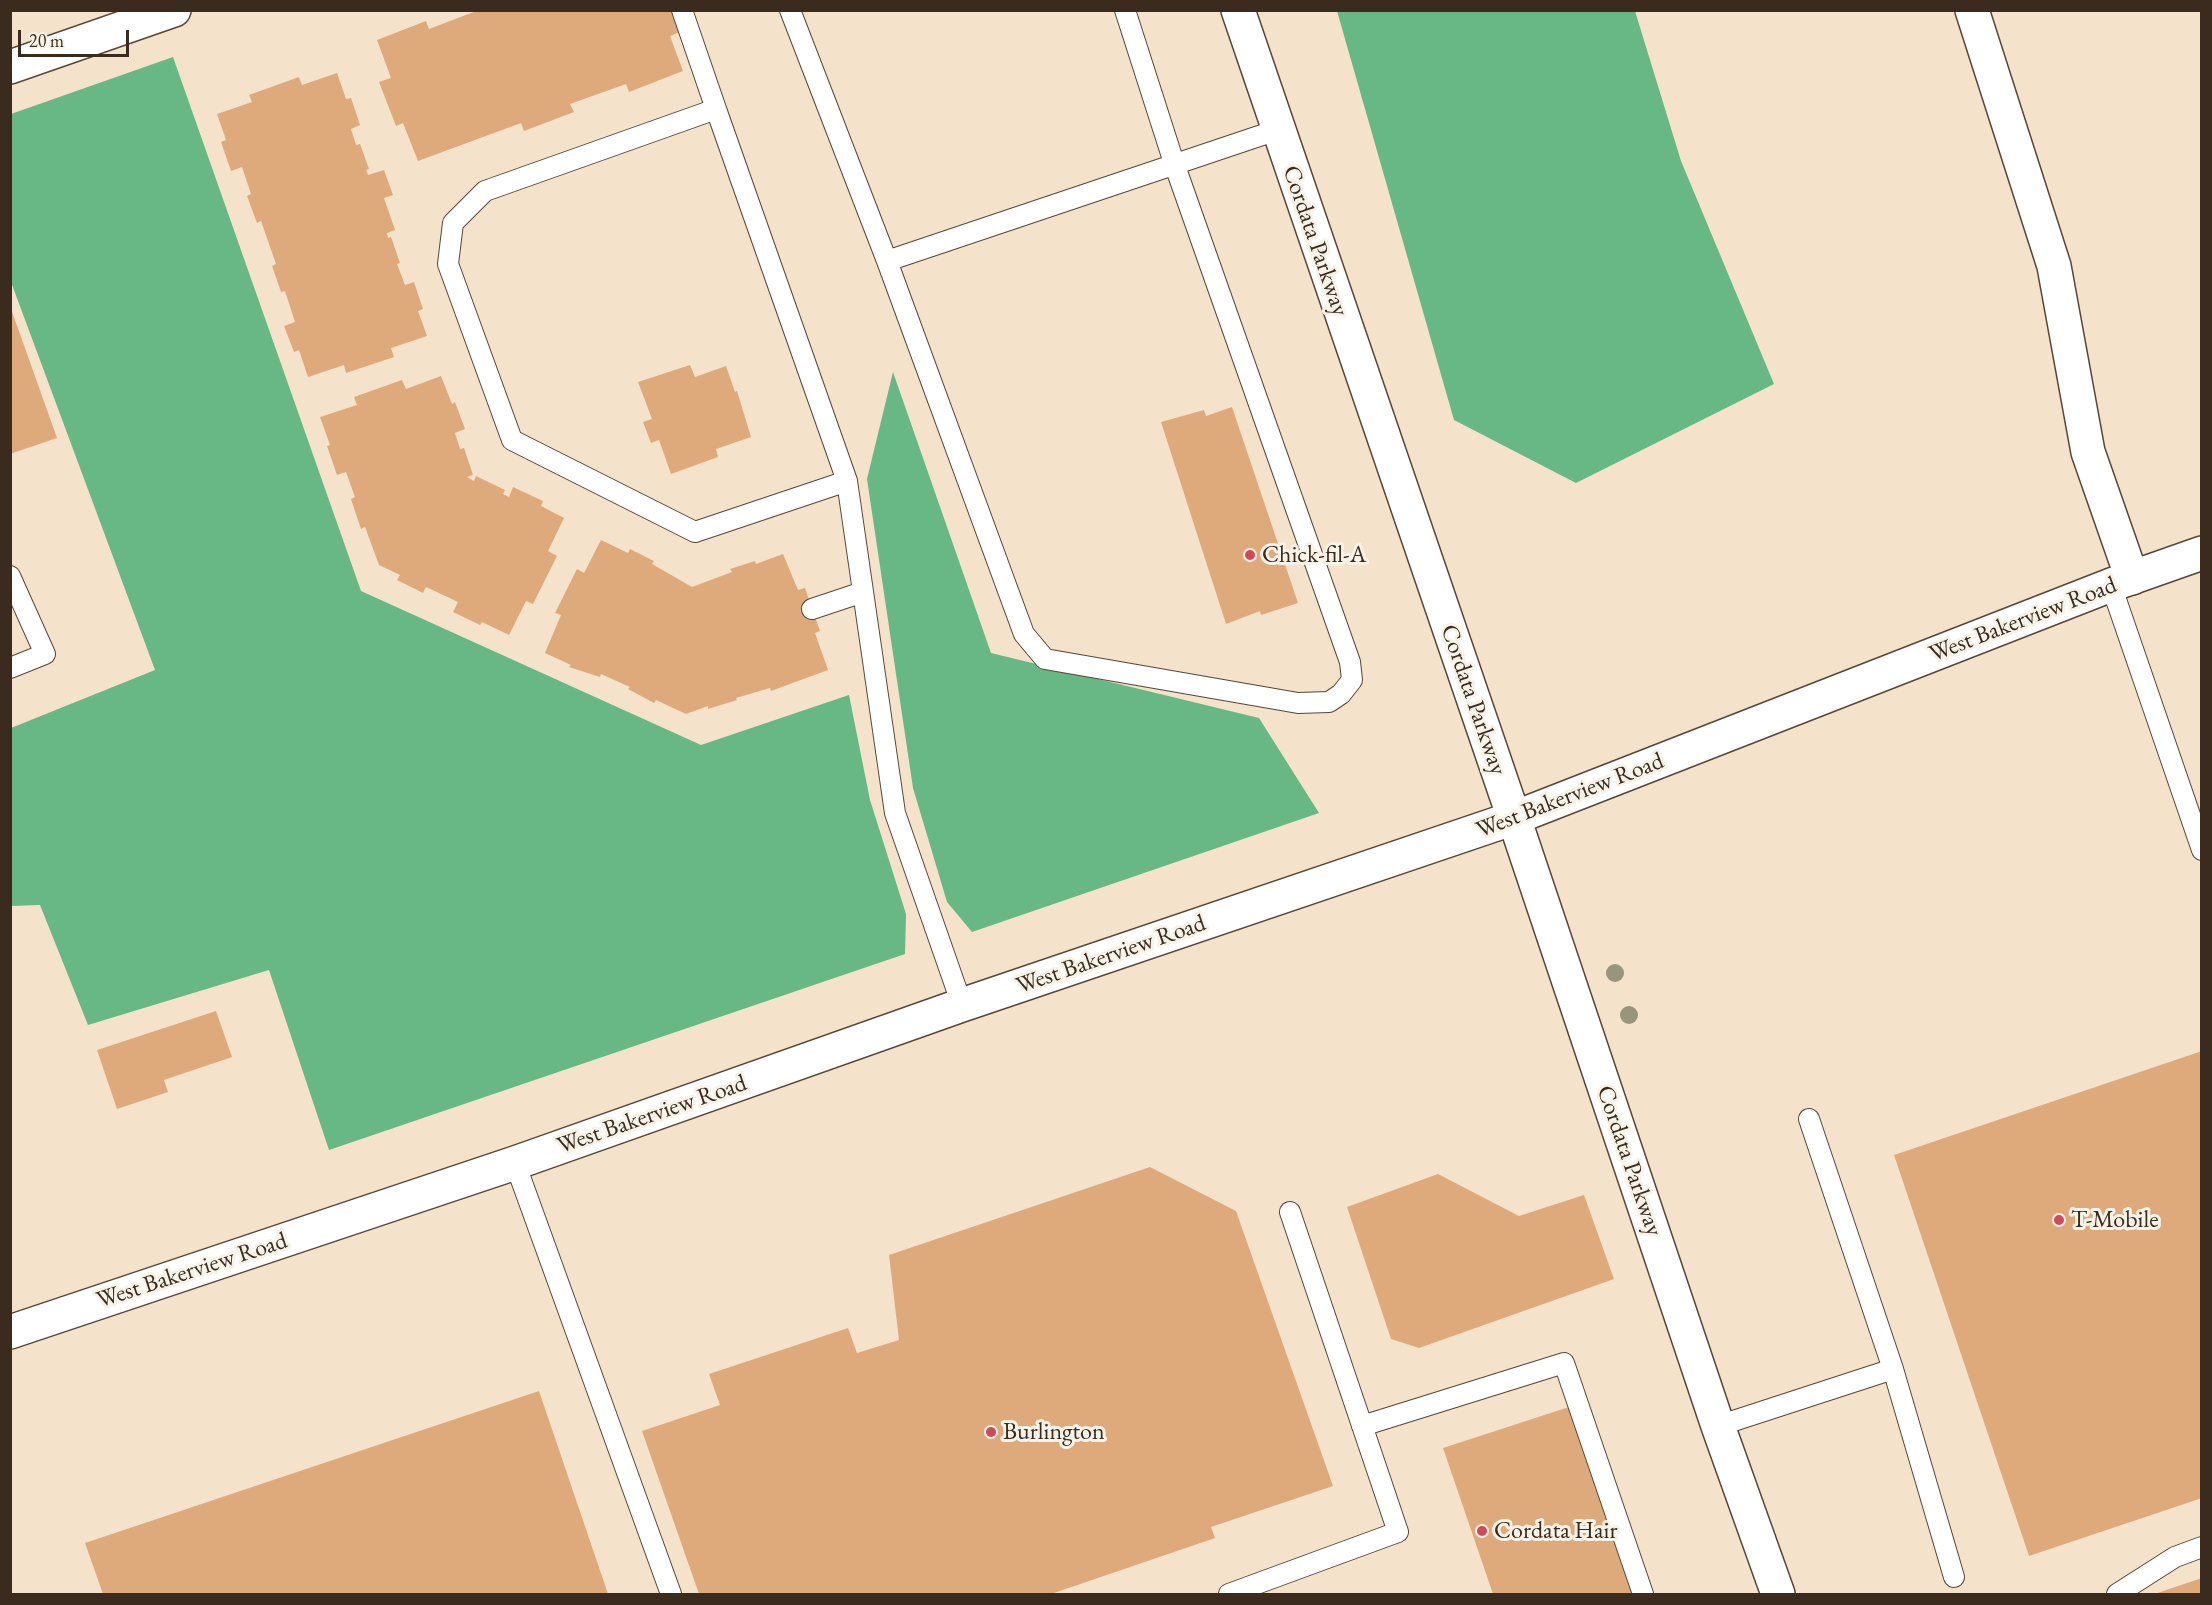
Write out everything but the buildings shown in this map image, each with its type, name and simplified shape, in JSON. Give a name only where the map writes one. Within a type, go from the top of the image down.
[{"type":"street","points":[[10,67],[174,10]]},
{"type":"street","name":"Cordata Parkway","points":[[1238,10],[1277,130],[1514,818],[1718,1426],[1778,1594]]},
{"type":"street","points":[[1972,10],[2054,266],[2088,452],[2122,582]]},
{"type":"street","name":"West Bakerview Road","points":[[10,1332],[515,1163],[963,1005],[1514,818],[2202,553]]},
{"type":"lane","points":[[682,10],[847,481],[896,813],[963,1005]]},
{"type":"lane","points":[[790,10],[887,261],[1024,634],[1045,659],[1298,703],[1329,702],[1341,694],[1352,680],[1350,662],[1175,166],[1125,10]]},
{"type":"lane","points":[[716,109],[485,191],[453,223],[448,264],[512,441],[695,532],[847,481]]},
{"type":"lane","points":[[887,261],[1277,130]]},
{"type":"lane","points":[[10,576],[45,654],[10,668]]},
{"type":"lane","points":[[2122,582],[2202,850]]},
{"type":"lane","points":[[812,609],[863,592]]},
{"type":"lane","points":[[1809,1119],[1893,1370],[1954,1577]]},
{"type":"lane","points":[[515,1163],[671,1594]]},
{"type":"lane","points":[[1229,1594],[1398,1532],[1290,1212]]},
{"type":"lane","points":[[1362,1426],[1564,1363],[1643,1594]]},
{"type":"lane","points":[[1718,1426],[1893,1370]]},
{"type":"lane","points":[[2117,1594],[2175,1557],[2202,1547]]},
{"type":"green space","points":[[1337,11],[1635,11],[1681,161],[1774,384],[1576,483],[1454,420]]},
{"type":"green space","points":[[173,57],[361,591],[701,745],[849,695],[870,800],[906,914],[905,954],[329,1150],[269,970],[88,1025],[40,905],[11,906],[11,728],[155,670],[11,282],[11,114]]},
{"type":"green space","points":[[893,372],[991,653],[1259,718],[1319,813],[972,932],[947,902],[913,788],[867,479]]},
{"type":"place","name":"Chick-fil-A","points":[[1250,555]]},
{"type":"place","name":"T-Mobile","points":[[2059,1220]]},
{"type":"place","name":"Burlington","points":[[991,1432]]},
{"type":"place","name":"Cordata Hair","points":[[1482,1531]]}]
